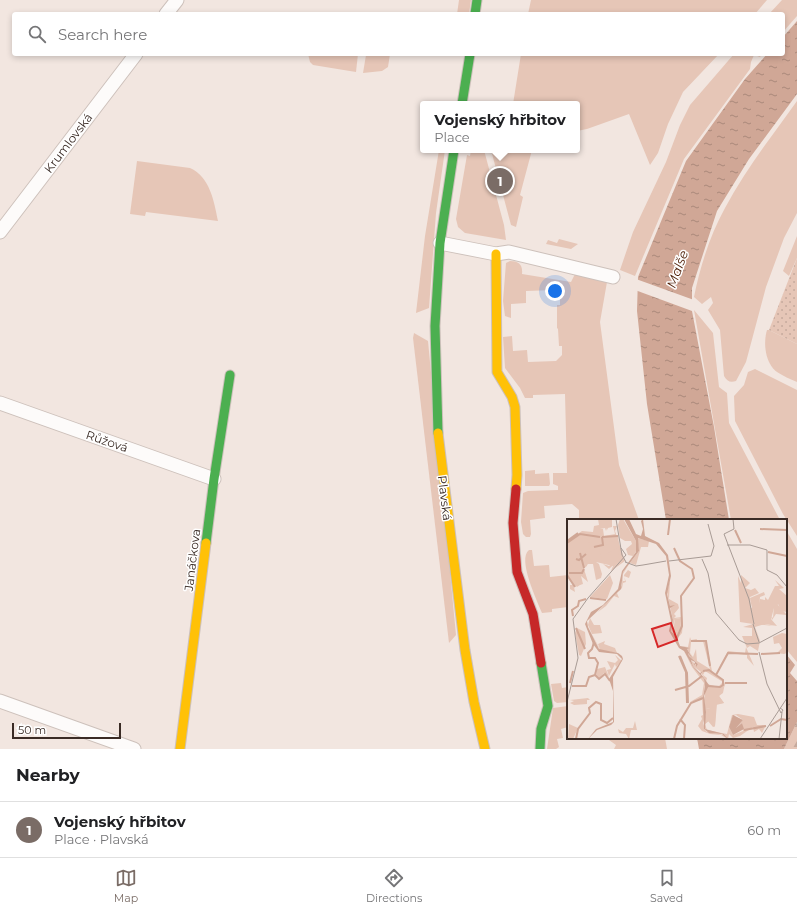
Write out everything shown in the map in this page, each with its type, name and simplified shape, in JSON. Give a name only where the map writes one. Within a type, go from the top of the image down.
[{"type":"street","points":[[168,12],[177,0]]},
{"type":"street","points":[[475,12],[477,0]]},
{"type":"street","name":"Krumlovská","points":[[0,232],[134,56]]},
{"type":"street","points":[[462,101],[470,56]]},
{"type":"street","name":"Plavská","points":[[454,153],[440,243],[436,326],[438,435],[465,650],[474,702],[486,749]]},
{"type":"street","points":[[440,243],[496,254],[509,252],[613,277]]},
{"type":"street","points":[[496,254],[497,372],[500,379],[511,393],[515,407],[517,475],[513,523],[517,572],[533,614],[548,706],[541,729],[540,749]]},
{"type":"street","name":"Janáčkova","points":[[180,749],[214,479],[230,375]]},
{"type":"street","name":"Růžová","points":[[0,403],[214,479]]},
{"type":"street","points":[[0,701],[134,749]]},
{"type":"green space","points":[[459,0],[471,0],[469,12],[457,12]]},
{"type":"green space","points":[[531,0],[767,0],[757,12],[528,12]]},
{"type":"green space","points":[[782,0],[797,0],[797,16],[785,30],[785,12],[771,12]]},
{"type":"green space","points":[[308,56],[358,56],[356,72],[313,65],[310,62]]},
{"type":"green space","points":[[366,56],[390,56],[388,67],[382,71],[363,73]]},
{"type":"green space","points":[[521,56],[717,56],[683,92],[668,124],[658,153],[650,165],[629,114],[580,130],[580,101],[513,101]]},
{"type":"green space","points":[[732,56],[754,56],[750,69],[684,159],[635,276],[620,270],[633,232],[666,162],[680,125],[690,105]]},
{"type":"green space","points":[[797,101],[797,213],[784,238],[766,287],[746,362],[736,381],[730,382],[724,376],[720,330],[708,310],[713,303],[711,297],[702,304],[694,297],[696,286],[710,240],[725,208],[750,167]]},
{"type":"green space","points":[[439,153],[445,153],[436,213],[429,308],[416,313],[425,236]]},
{"type":"green space","points":[[470,153],[485,153],[504,225],[506,240],[465,233],[458,227],[456,219],[467,155],[470,156]]},
{"type":"green space","points":[[492,153],[531,153],[520,195],[523,197],[516,227],[511,225]]},
{"type":"green space","points":[[137,161],[190,168],[197,172],[207,183],[210,190],[218,221],[146,212],[145,216],[130,214]]},
{"type":"green space","points":[[797,236],[797,258],[789,276],[783,271]]},
{"type":"green space","points":[[559,239],[578,244],[571,249],[546,244],[548,240],[557,243]]},
{"type":"green space","points":[[797,258],[797,344],[769,330]]},
{"type":"green space","points":[[510,261],[520,264],[522,274],[571,282],[575,274],[607,282],[600,322],[619,465],[639,519],[578,519],[579,518],[579,510],[572,504],[544,506],[545,518],[530,520],[530,537],[526,537],[523,534],[521,522],[523,493],[528,491],[558,490],[558,486],[553,484],[553,473],[567,473],[565,394],[533,395],[533,398],[525,398],[520,388],[505,368],[503,337],[512,336],[513,351],[527,350],[528,362],[556,361],[562,355],[562,346],[559,346],[557,328],[557,305],[560,305],[560,296],[554,290],[526,291],[526,303],[511,304],[511,318],[505,316],[503,301],[506,263]]},
{"type":"green space","points":[[694,310],[713,333],[719,387],[727,393],[729,423],[779,519],[731,519]]},
{"type":"green space","points":[[767,330],[797,344],[797,382],[777,372],[770,363],[765,347]]},
{"type":"green space","points":[[414,333],[428,341],[456,635],[449,643],[413,338]]},
{"type":"green space","points":[[755,369],[797,390],[797,536],[783,514],[735,421],[734,396],[744,385],[748,372]]},
{"type":"green space","points":[[535,470],[535,474],[549,473],[549,486],[525,486],[525,471]]},
{"type":"green space","points":[[787,532],[797,549],[797,662],[787,650]]},
{"type":"green space","points":[[529,550],[532,550],[534,566],[549,565],[550,577],[567,575],[567,607],[552,609],[552,612],[542,613],[529,580],[525,562],[526,555]]},
{"type":"green space","points":[[561,683],[562,688],[567,687],[567,702],[557,703],[554,701],[551,684]]},
{"type":"green space","points":[[567,706],[567,727],[561,729],[563,738],[557,739],[559,747],[556,749],[547,749],[553,708]]},
{"type":"green space","points":[[797,722],[797,749],[784,749]]},
{"type":"green space","points":[[665,739],[667,749],[614,749],[616,745],[609,740]]},
{"type":"water","name":"Malše","points":[[797,21],[797,94],[749,159],[717,211],[692,288],[692,311],[714,427],[729,519],[666,519],[647,404],[637,311],[638,277],[686,161],[745,79],[765,56],[785,56],[785,35]]},
{"type":"water","points":[[787,655],[795,665],[790,673],[797,681],[797,722],[784,749],[699,749],[697,739],[787,739]]},
{"type":"pier","points":[[636,279],[694,300],[692,311],[635,290]]},
{"type":"traffic: fast","points":[[475,12],[477,0]]},
{"type":"traffic: fast","points":[[462,101],[470,56]]},
{"type":"traffic: fast","points":[[438,433],[435,326],[440,243],[454,153]]},
{"type":"traffic: fast","points":[[206,543],[230,375]]},
{"type":"traffic: fast","points":[[540,749],[541,729],[548,706],[541,663]]},
{"type":"traffic: slow","points":[[496,254],[497,372],[512,397],[515,407],[516,489]]},
{"type":"traffic: slow","points":[[438,433],[465,650],[474,702],[485,749]]},
{"type":"traffic: slow","points":[[180,749],[206,543]]},
{"type":"traffic: jam","points":[[516,489],[513,523],[517,572],[533,614],[541,663]]},
{"type":"place","name":"Vojenský hřbitov","points":[[500,181]]}]
